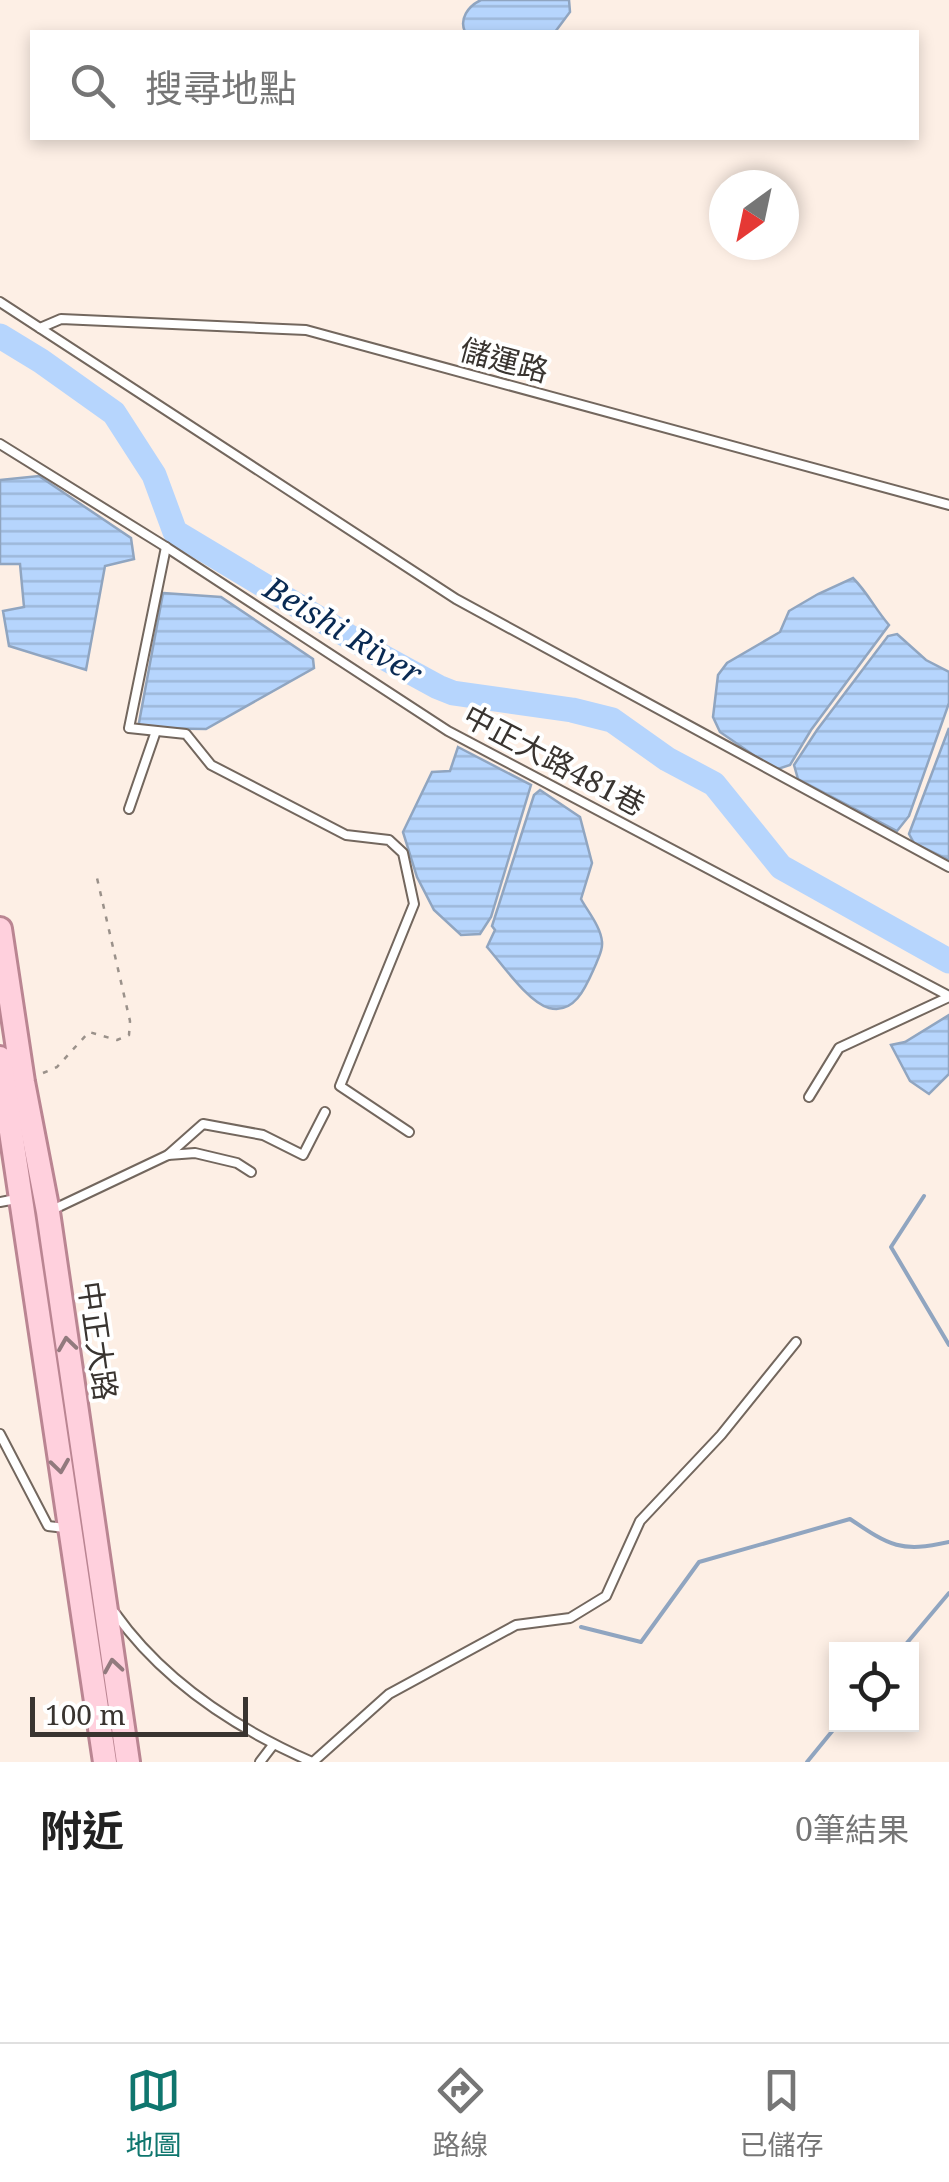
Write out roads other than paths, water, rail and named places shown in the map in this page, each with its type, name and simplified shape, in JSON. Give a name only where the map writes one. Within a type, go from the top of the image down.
[{"type":"main road","name":"中正大路","points":[[0,929],[8,1036],[24,1082],[48,1212],[128,1762]]},
{"type":"main road","name":"中正大路","points":[[0,1058],[10,1200],[70,1529],[105,1762]]},
{"type":"lane","points":[[0,302],[456,599],[949,867]]},
{"type":"lane","name":"儲運路","points":[[40,328],[61,319],[306,330],[949,505]]},
{"type":"lane","name":"中正大路481巷","points":[[0,444],[448,730],[949,997]]},
{"type":"lane","points":[[166,547],[129,728],[186,734],[211,765],[346,836],[388,840],[402,853],[414,904],[340,1086],[409,1132]]},
{"type":"lane","points":[[129,809],[156,731]]},
{"type":"lane","name":"中正大路481巷","points":[[809,1097],[839,1048],[949,997]]},
{"type":"lane","points":[[48,1212],[168,1155],[203,1124],[263,1135],[304,1155],[325,1112]]},
{"type":"lane","points":[[168,1155],[195,1154],[237,1163],[252,1172]]},
{"type":"lane","points":[[77,1578],[102,1594],[134,1640],[192,1695],[273,1745],[312,1762],[389,1694],[516,1625],[570,1618],[606,1596],[640,1520],[721,1435],[796,1342]]},
{"type":"lane","points":[[0,1434],[48,1526],[70,1529]]},
{"type":"lane","points":[[260,1762],[273,1745]]},
{"type":"water","points":[[481,0],[569,0],[570,12],[556,30],[465,30],[463,22],[472,6]]},
{"type":"water","points":[[39,476],[131,538],[134,559],[105,566],[86,670],[9,646],[3,611],[24,607],[20,564],[0,564],[0,480]]},
{"type":"water","points":[[853,578],[889,625],[811,730],[790,765],[778,769],[720,732],[713,717],[718,675],[727,663],[780,632],[789,611]]},
{"type":"water","points":[[163,593],[221,597],[313,659],[314,668],[206,729],[138,728]]},
{"type":"water","points":[[897,634],[926,660],[949,672],[949,703],[909,816],[897,831],[798,779],[794,765],[888,636]]},
{"type":"water","points":[[949,728],[949,860],[914,843],[909,834]]},
{"type":"water","points":[[458,747],[531,785],[491,917],[480,934],[461,935],[434,910],[417,877],[403,832],[432,772],[450,771]]},
{"type":"water","points":[[540,790],[580,817],[592,863],[581,899],[602,942],[584,989],[573,1002],[558,1009],[533,998],[487,947],[534,795]]},
{"type":"water","points":[[949,1015],[949,1074],[929,1094],[910,1081],[891,1045],[905,1042]]},
{"type":"waterway","name":"Beishi River","points":[[0,336],[114,413],[154,475],[175,532],[438,687],[453,693],[572,710],[612,720],[667,759],[714,784],[781,867],[949,961]]},
{"type":"waterway","points":[[924,1196],[891,1247],[949,1345]]},
{"type":"waterway","points":[[581,1627],[641,1642],[699,1562],[850,1519],[896,1545],[919,1547],[949,1542]]},
{"type":"waterway","points":[[908,1642],[949,1593]]},
{"type":"waterway","points":[[807,1762],[831,1732]]}]
